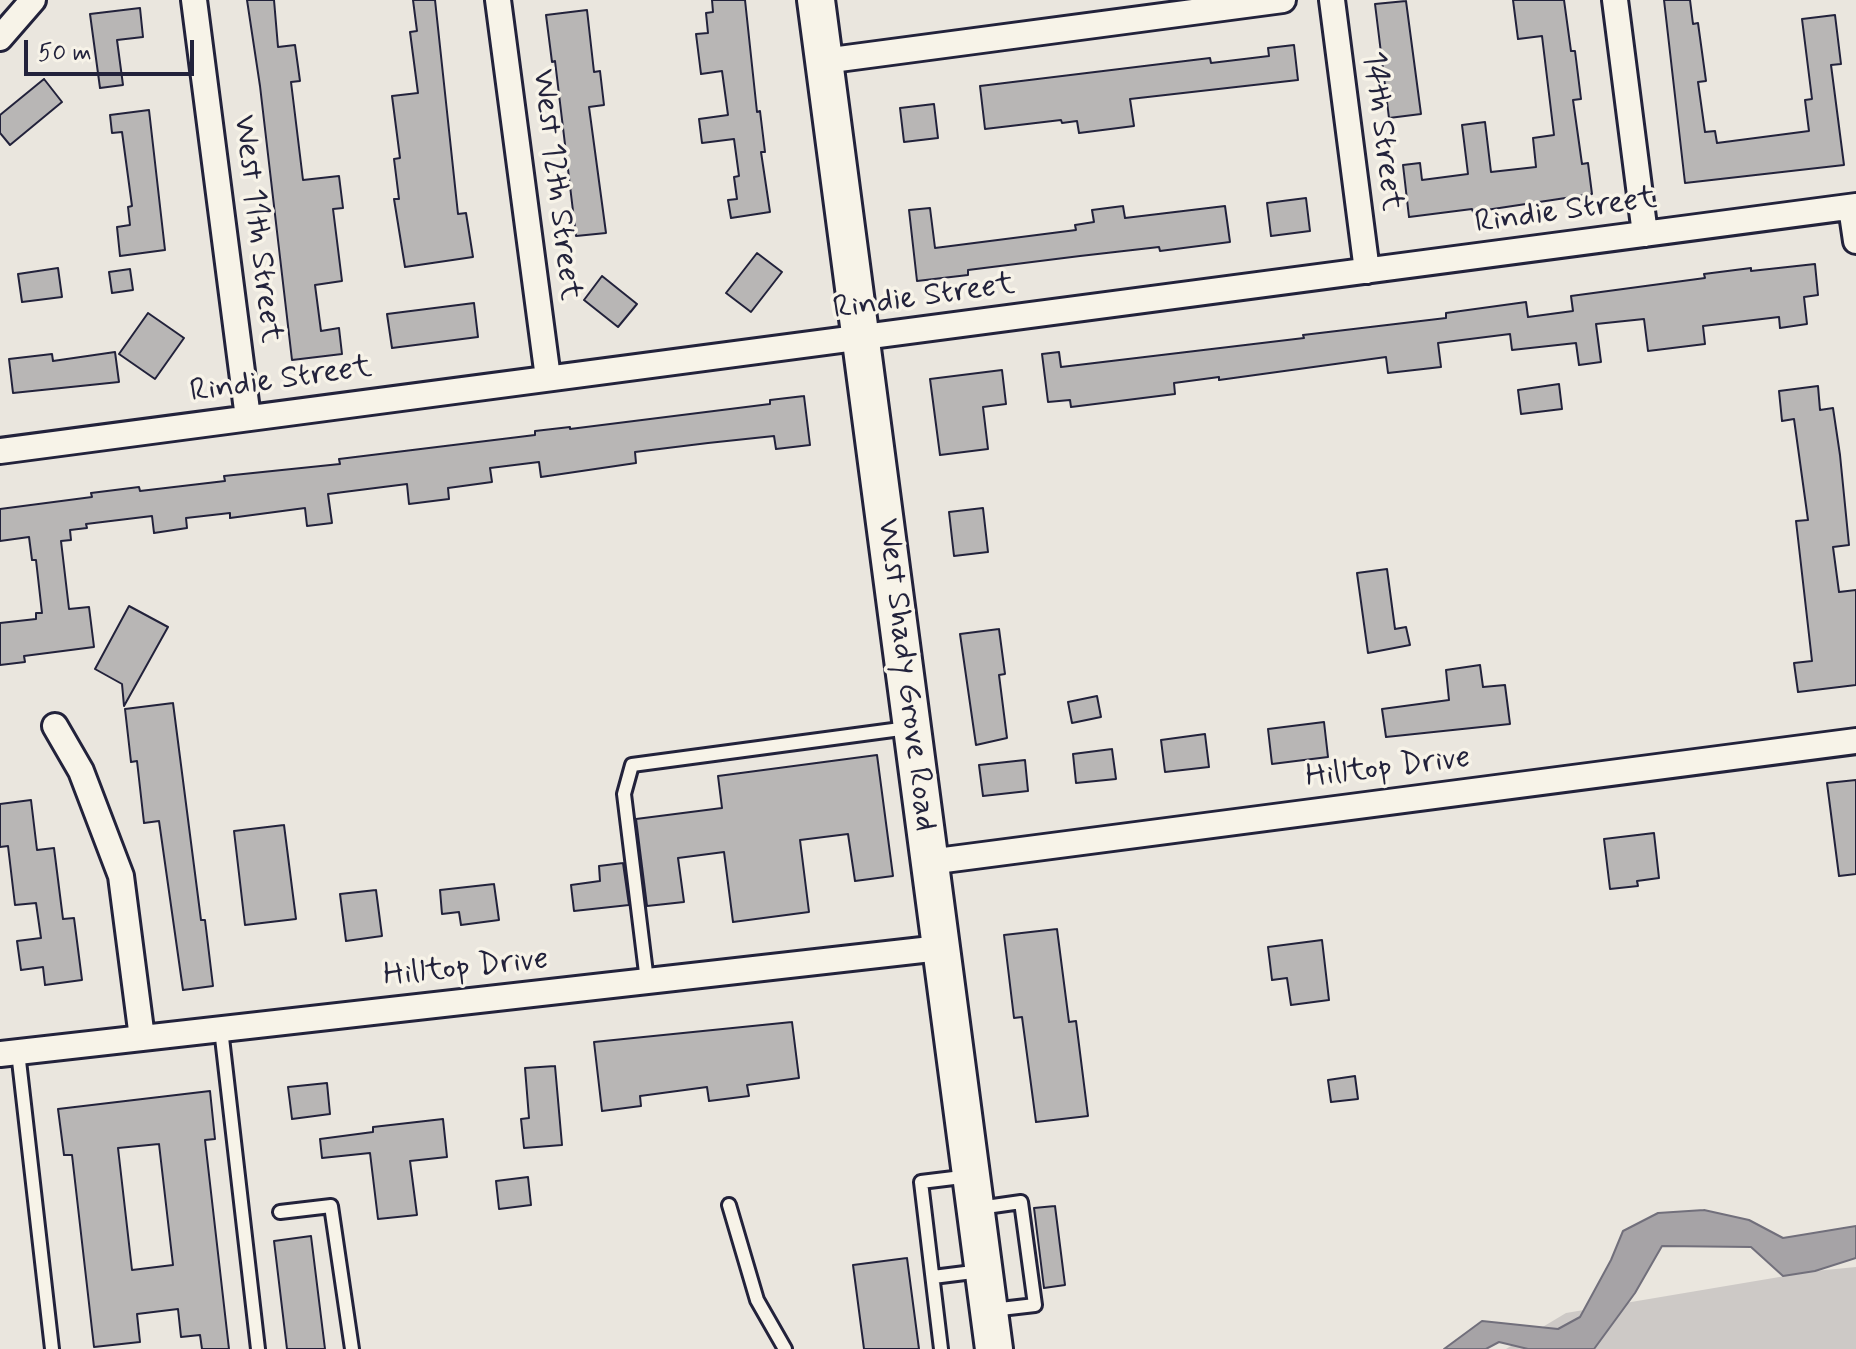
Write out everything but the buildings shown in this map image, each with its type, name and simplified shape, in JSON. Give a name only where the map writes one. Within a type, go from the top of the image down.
[{"type":"main road","name":"West Shady Grove Road","points":[[816,0],[994,1349]]},
{"type":"street","points":[[0,38],[33,0]]},
{"type":"street","name":"West 11th Street","points":[[194,0],[248,418]]},
{"type":"street","name":"West 12th Street","points":[[498,0],[548,378]]},
{"type":"street","points":[[824,61],[1283,0]]},
{"type":"street","name":"14th Street","points":[[1332,0],[1367,271]]},
{"type":"street","points":[[1615,0],[1645,234]]},
{"type":"street","points":[[1854,206],[1856,241]]},
{"type":"street","name":"Rindie Street","points":[[0,451],[1854,206]]},
{"type":"street","points":[[55,726],[81,771],[121,876],[142,1038]]},
{"type":"street","name":"Hilltop Drive","points":[[929,862],[1856,741]]},
{"type":"street","name":"Hilltop Drive","points":[[9,1053],[940,948]]},
{"type":"lane","points":[[647,981],[624,794],[632,765],[912,727]]},
{"type":"lane","points":[[221,1029],[258,1349]]},
{"type":"lane","points":[[9,1053],[52,1349]]},
{"type":"lane","points":[[941,1349],[921,1182],[1021,1202],[1035,1305],[989,1311]]},
{"type":"lane","points":[[729,1205],[757,1300],[785,1349]]},
{"type":"lane","points":[[280,1212],[331,1206],[352,1349]]},
{"type":"lane","points":[[933,1277],[983,1271]]},
{"type":"shaded area","points":[[1704,1210],[1749,1220],[1783,1238],[1856,1226],[1856,1258],[1815,1271],[1783,1276],[1751,1247],[1662,1246],[1635,1293],[1594,1349],[1528,1349],[1499,1342],[1486,1349],[1444,1349],[1482,1321],[1558,1329],[1580,1317],[1623,1231],[1658,1213]]},
{"type":"shaded area","points":[[1856,1267],[1856,1349],[1506,1349],[1566,1313],[1815,1271]]}]
